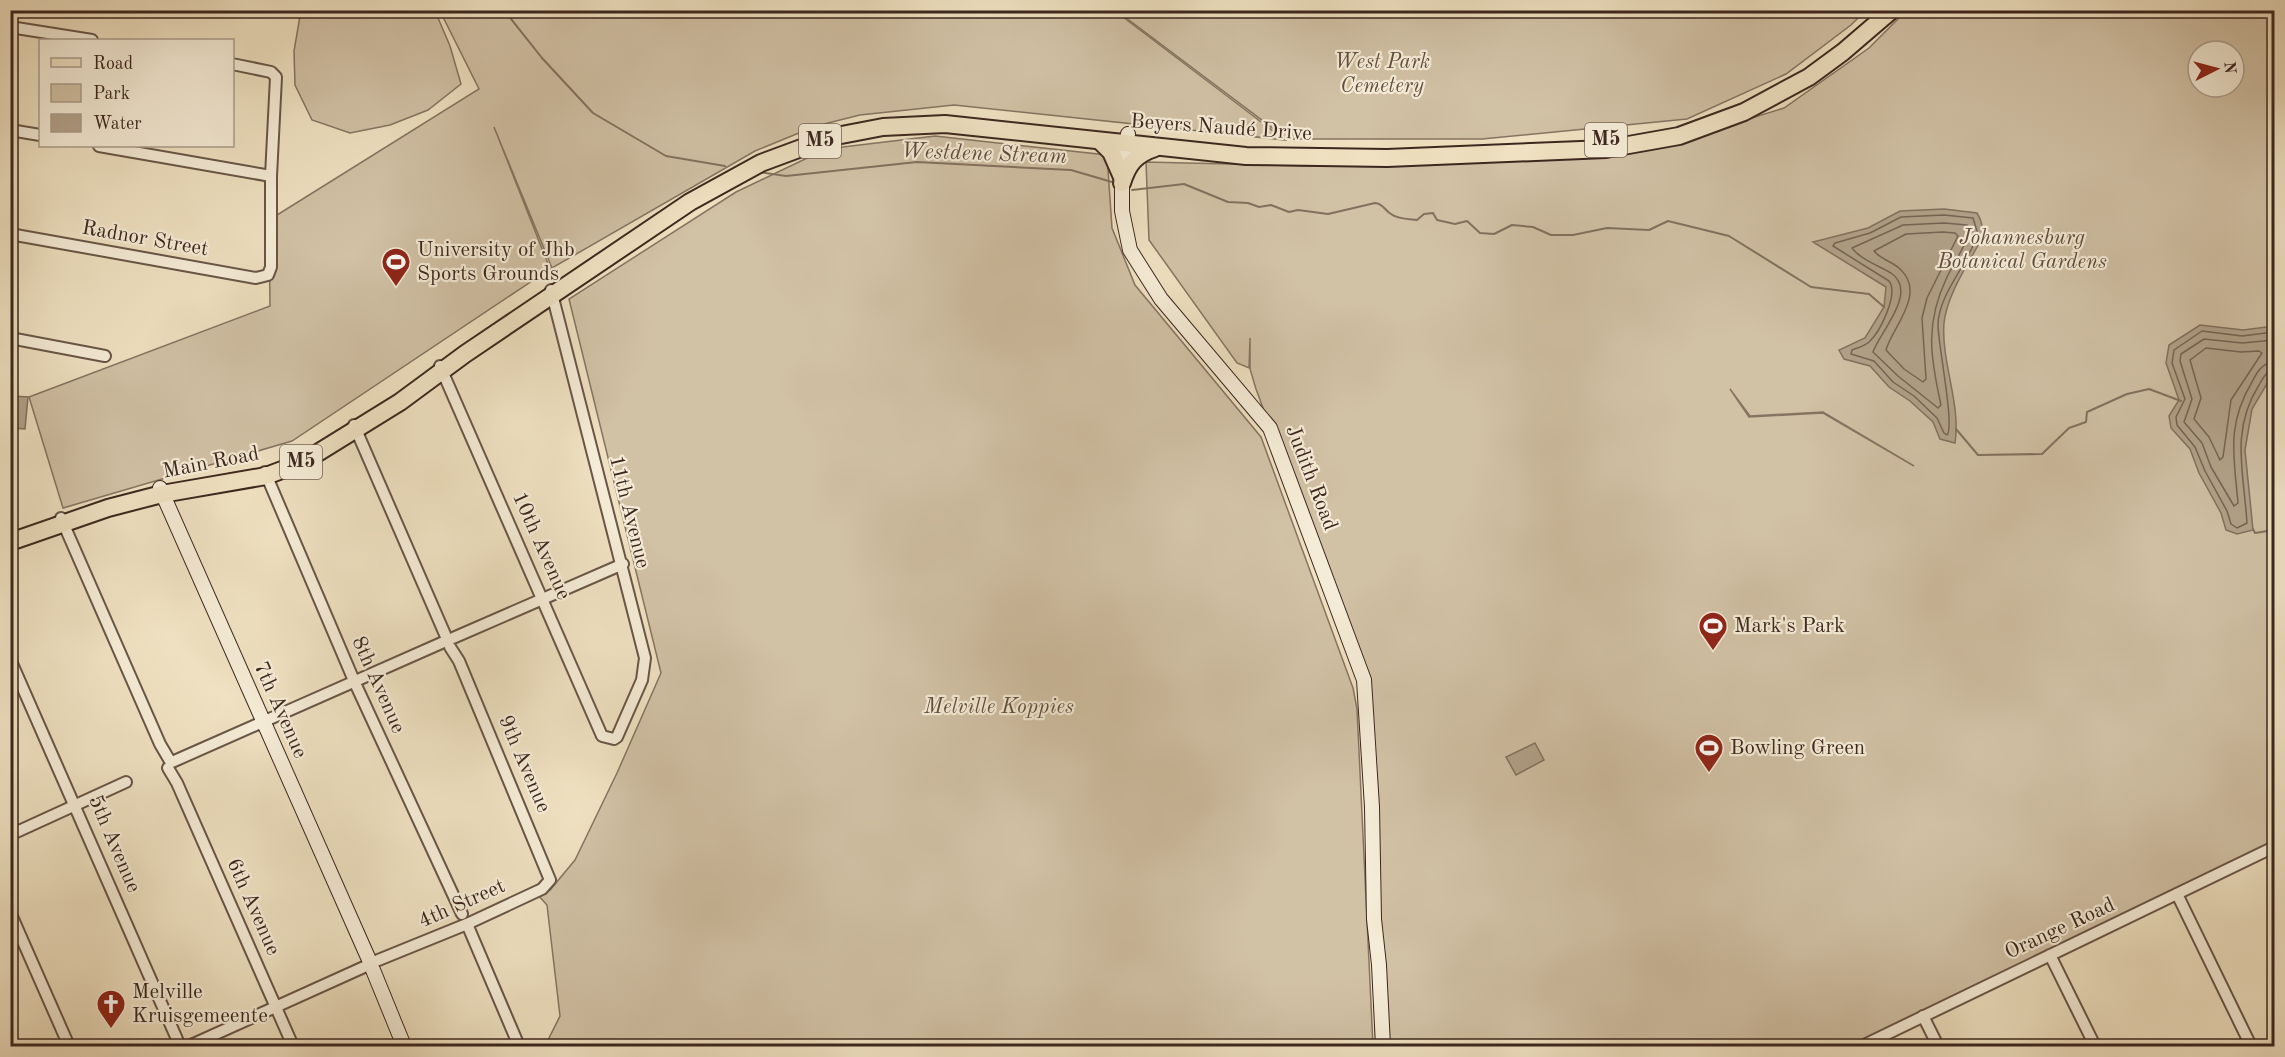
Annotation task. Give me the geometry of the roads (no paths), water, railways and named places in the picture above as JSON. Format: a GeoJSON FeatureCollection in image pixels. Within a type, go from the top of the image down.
{"type":"FeatureCollection","features":[{"type":"Feature","properties":{"kind":"main road","name":"Beyers Naudé Drive"},"geometry":{"type":"LineString","coordinates":[[552,291],[679,201],[727,173],[777,148],[845,124],[888,117],[954,116],[1127,139],[1313,150],[1504,145],[1635,136],[1689,125],[1760,95],[1829,54],[1880,10]]}},
{"type":"Feature","properties":{"kind":"main road","name":"Beyers Naudé Drive"},"geometry":{"type":"LineString","coordinates":[[552,291],[712,189],[761,163],[831,137],[883,127],[945,124],[1100,141],[1127,139],[1156,147],[1246,156],[1387,158],[1569,151],[1642,144],[1686,134],[1722,122],[1791,88],[1844,52],[1892,10]]}},
{"type":"Feature","properties":{"kind":"main road"},"geometry":{"type":"LineString","coordinates":[[1100,141],[1111,152],[1122,180]]}},
{"type":"Feature","properties":{"kind":"main road"},"geometry":{"type":"LineString","coordinates":[[1122,180],[1136,157],[1156,147]]}},
{"type":"Feature","properties":{"kind":"main road","name":"Main Road"},"geometry":{"type":"LineString","coordinates":[[10,542],[120,497],[265,473],[355,427],[552,291]]}},
{"type":"Feature","properties":{"kind":"main road","name":"Main Road"},"geometry":{"type":"LineString","coordinates":[[10,533],[62,520]]}},
{"type":"Feature","properties":{"kind":"street"},"geometry":{"type":"LineString","coordinates":[[10,27],[86,39]]}},
{"type":"Feature","properties":{"kind":"street"},"geometry":{"type":"LineString","coordinates":[[105,147],[271,176],[276,78],[271,72],[234,64]]}},
{"type":"Feature","properties":{"kind":"street"},"geometry":{"type":"LineString","coordinates":[[10,130],[39,135]]}},
{"type":"Feature","properties":{"kind":"street","name":"Judith Road"},"geometry":{"type":"LineString","coordinates":[[1127,139],[1122,180],[1125,235],[1142,272],[1266,422],[1273,434],[1364,680],[1372,807],[1381,875],[1382,940],[1379,964],[1383,1047]]}},
{"type":"Feature","properties":{"kind":"street","name":"Radnor Street"},"geometry":{"type":"LineString","coordinates":[[10,234],[256,278],[265,277],[270,271],[271,176]]}},
{"type":"Feature","properties":{"kind":"street","name":"11th Avenue"},"geometry":{"type":"LineString","coordinates":[[552,291],[645,658],[645,669],[617,737],[610,739]]}},
{"type":"Feature","properties":{"kind":"street"},"geometry":{"type":"LineString","coordinates":[[10,338],[105,356]]}},
{"type":"Feature","properties":{"kind":"street","name":"10th Avenue"},"geometry":{"type":"LineString","coordinates":[[441,367],[602,735],[610,739]]}},
{"type":"Feature","properties":{"kind":"street","name":"9th Avenue"},"geometry":{"type":"LineString","coordinates":[[355,427],[451,642],[548,872],[549,883]]}},
{"type":"Feature","properties":{"kind":"street","name":"8th Avenue"},"geometry":{"type":"LineString","coordinates":[[265,473],[355,683],[465,919],[519,1047]]}},
{"type":"Feature","properties":{"kind":"street","name":"7th Avenue"},"geometry":{"type":"LineString","coordinates":[[161,491],[362,949],[367,968],[404,1047]]}},
{"type":"Feature","properties":{"kind":"street","name":"6th Avenue"},"geometry":{"type":"LineString","coordinates":[[62,520],[293,1047]]}},
{"type":"Feature","properties":{"kind":"street"},"geometry":{"type":"LineString","coordinates":[[170,764],[451,642],[623,564]]}},
{"type":"Feature","properties":{"kind":"street","name":"5th Avenue"},"geometry":{"type":"LineString","coordinates":[[10,658],[180,1047]]}},
{"type":"Feature","properties":{"kind":"street"},"geometry":{"type":"LineString","coordinates":[[10,835],[126,782]]}},
{"type":"Feature","properties":{"kind":"street","name":"Orange Road"},"geometry":{"type":"LineString","coordinates":[[1862,1047],[2274,847]]}},
{"type":"Feature","properties":{"kind":"street","name":"4th Street"},"geometry":{"type":"LineString","coordinates":[[189,1047],[389,958],[465,919],[542,889],[549,883]]}},
{"type":"Feature","properties":{"kind":"street"},"geometry":{"type":"LineString","coordinates":[[2177,894],[2251,1047]]}},
{"type":"Feature","properties":{"kind":"street"},"geometry":{"type":"LineString","coordinates":[[10,912],[69,1047]]}},
{"type":"Feature","properties":{"kind":"street"},"geometry":{"type":"LineString","coordinates":[[2050,955],[2095,1047]]}},
{"type":"Feature","properties":{"kind":"street"},"geometry":{"type":"LineString","coordinates":[[1923,1016],[1938,1047]]}},
{"type":"Feature","properties":{"kind":"water"},"geometry":{"type":"Polygon","coordinates":[[[1944,209],[1977,213],[1982,231],[1982,238],[1949,301],[1944,323],[1945,353],[1955,413],[1955,443],[1940,439],[1933,422],[1910,401],[1889,387],[1870,366],[1844,359],[1839,350],[1865,338],[1884,307],[1886,287],[1813,242],[1868,228],[1900,211],[1944,209]]]}},
{"type":"Feature","properties":{"kind":"water"},"geometry":{"type":"Polygon","coordinates":[[[2200,325],[2243,330],[2274,326],[2274,372],[2252,409],[2245,450],[2253,530],[2237,534],[2226,530],[2221,513],[2199,473],[2190,449],[2171,428],[2169,416],[2179,400],[2166,363],[2169,345],[2200,325]]]}},
{"type":"Feature","properties":{"kind":"water"},"geometry":{"type":"Polygon","coordinates":[[[12,396],[28,397],[25,429],[11,428],[12,396]]]}},
{"type":"Feature","properties":{"kind":"water"},"geometry":{"type":"Polygon","coordinates":[[[1535,743],[1544,760],[1516,775],[1506,757],[1535,743]]]}},
{"type":"Feature","properties":{"kind":"waterway","name":"Westdene Stream"},"geometry":{"type":"LineString","coordinates":[[504,10],[542,58],[593,113],[666,156],[725,166]]}},
{"type":"Feature","properties":{"kind":"waterway","name":"Westdene Stream"},"geometry":{"type":"LineString","coordinates":[[759,172],[786,176],[917,162],[1071,170],[1112,182]]}},
{"type":"Feature","properties":{"kind":"waterway","name":"Westdene Stream"},"geometry":{"type":"LineString","coordinates":[[1132,190],[1184,184],[1228,202],[1248,203],[1259,207],[1271,205],[1289,212],[1298,210],[1328,214],[1375,203],[1400,218],[1417,220],[1424,214],[1433,213],[1437,220],[1455,224],[1467,221],[1480,233],[1494,234],[1512,225],[1533,227],[1551,235],[1573,235],[1607,228],[1649,230],[1668,221],[1729,236],[1811,287],[1869,294],[1884,307]]}},
{"type":"Feature","properties":{"kind":"waterway","name":"Westdene Stream"},"geometry":{"type":"LineString","coordinates":[[1956,429],[1978,455],[2042,454],[2069,428],[2086,422],[2087,412],[2127,394],[2149,389],[2181,401]]}},
{"type":"Feature","properties":{"kind":"waterway","name":"Westdene Stream"},"geometry":{"type":"LineString","coordinates":[[2253,529],[2255,533],[2274,530]]}},
{"type":"Feature","properties":{"kind":"place","name":"University of Jhb Sports Grounds"},"geometry":{"type":"Point","coordinates":[396,288]}},
{"type":"Feature","properties":{"kind":"place","name":"Mark's Park"},"geometry":{"type":"Point","coordinates":[1713,652]}},
{"type":"Feature","properties":{"kind":"place","name":"Bowling Green"},"geometry":{"type":"Point","coordinates":[1709,774]}},
{"type":"Feature","properties":{"kind":"place","name":"Melville Kruisgemeente"},"geometry":{"type":"Point","coordinates":[111,1030]}},
{"type":"Feature","properties":{"kind":"park label","name":"West Park Cemetery"},"geometry":{"type":"Point","coordinates":[1382,74]}},
{"type":"Feature","properties":{"kind":"park label","name":"Johannesburg Botanical Gardens"},"geometry":{"type":"Point","coordinates":[2022,250]}},
{"type":"Feature","properties":{"kind":"park label","name":"Melville Koppies"},"geometry":{"type":"Point","coordinates":[999,707]}}]}
